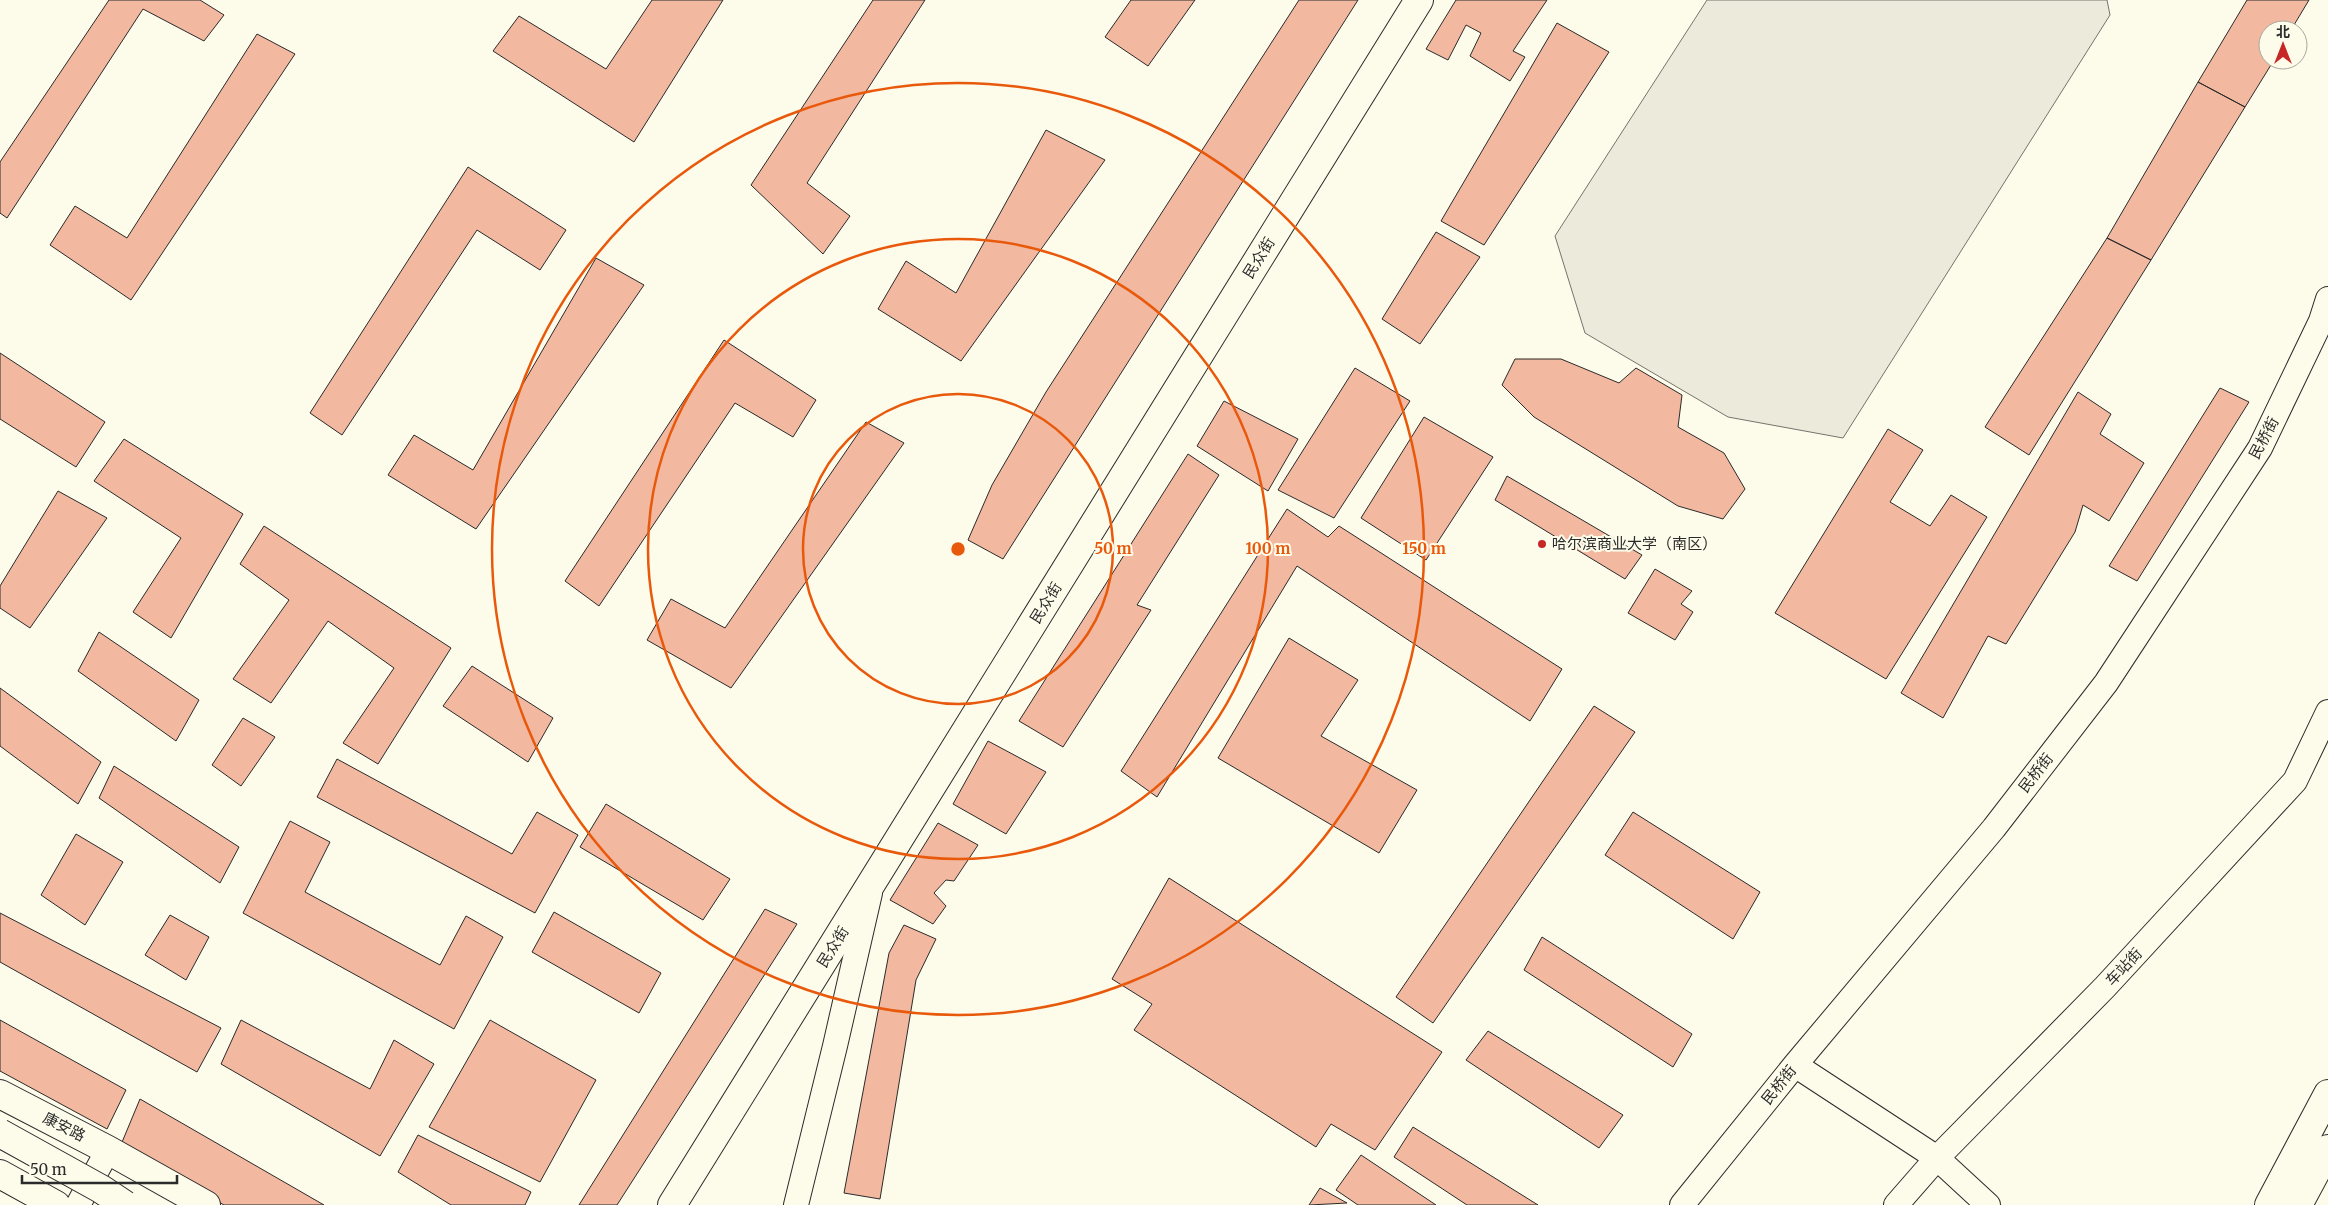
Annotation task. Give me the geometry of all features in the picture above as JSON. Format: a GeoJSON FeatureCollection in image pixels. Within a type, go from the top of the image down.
{"type":"FeatureCollection","features":[{"type":"Feature","properties":{"kind":"main road","name":"民众街"},"geometry":{"type":"LineString","coordinates":[[672,1205],[1418,0]]}},
{"type":"Feature","properties":{"kind":"main road","name":"康安路"},"geometry":{"type":"LineString","coordinates":[[0,1094],[108,1150],[206,1205]]}},
{"type":"Feature","properties":{"kind":"main road"},"geometry":{"type":"LineString","coordinates":[[2269,1205],[2328,1094]]}},
{"type":"Feature","properties":{"kind":"main road"},"geometry":{"type":"LineString","coordinates":[[0,1133],[101,1189],[125,1205]]}},
{"type":"Feature","properties":{"kind":"main road"},"geometry":{"type":"LineString","coordinates":[[2298,1205],[2328,1149]]}},
{"type":"Feature","properties":{"kind":"main road"},"geometry":{"type":"LineString","coordinates":[[0,1174],[56,1205]]}},
{"type":"Feature","properties":{"kind":"street","name":"民桥街"},"geometry":{"type":"LineString","coordinates":[[1682,1205],[1795,1066],[1994,828],[2106,682],[2260,448],[2321,321],[2328,299]]}},
{"type":"Feature","properties":{"kind":"street","name":"车站街"},"geometry":{"type":"LineString","coordinates":[[1896,1205],[1937,1158],[2105,987],[2295,781],[2328,712]]}},
{"type":"Feature","properties":{"kind":"street"},"geometry":{"type":"LineString","coordinates":[[796,1205],[835,1046],[871,885]]}},
{"type":"Feature","properties":{"kind":"street"},"geometry":{"type":"LineString","coordinates":[[1795,1066],[1937,1158],[1988,1205]]}},
{"type":"Feature","properties":{"kind":"street"},"geometry":{"type":"LineString","coordinates":[[78,1205],[108,1150]]}},
{"type":"Feature","properties":{"kind":"shaded area"},"geometry":{"type":"Polygon","coordinates":[[[1707,0],[2107,0],[2110,15],[1843,438],[1728,417],[1585,333],[1555,236],[1707,0]]]}},
{"type":"Feature","properties":{"kind":"building"},"geometry":{"type":"Polygon","coordinates":[[[109,0],[200,0],[224,15],[204,41],[143,9],[7,218],[0,213],[0,162],[109,0]]]}},
{"type":"Feature","properties":{"kind":"building"},"geometry":{"type":"Polygon","coordinates":[[[652,0],[723,0],[634,142],[493,51],[519,16],[606,69],[652,0]]]}},
{"type":"Feature","properties":{"kind":"building"},"geometry":{"type":"Polygon","coordinates":[[[873,0],[925,0],[807,183],[850,216],[823,254],[751,185],[873,0]]]}},
{"type":"Feature","properties":{"kind":"building"},"geometry":{"type":"Polygon","coordinates":[[[1131,0],[1195,0],[1148,66],[1105,37],[1131,0]]]}},
{"type":"Feature","properties":{"kind":"building"},"geometry":{"type":"Polygon","coordinates":[[[1299,0],[1358,0],[1003,559],[968,540],[992,485],[1046,392],[1299,0]]]}},
{"type":"Feature","properties":{"kind":"building"},"geometry":{"type":"Polygon","coordinates":[[[1456,0],[1547,0],[1513,51],[1525,57],[1510,81],[1470,56],[1481,33],[1466,25],[1448,60],[1426,49],[1456,0]]]}},
{"type":"Feature","properties":{"kind":"building"},"geometry":{"type":"Polygon","coordinates":[[[2247,0],[2309,0],[2297,20],[2258,20],[2258,70],[2268,70],[2245,107],[2198,82],[2247,0]]]}},
{"type":"Feature","properties":{"kind":"building"},"geometry":{"type":"Polygon","coordinates":[[[1557,23],[1609,52],[1484,245],[1441,221],[1557,23]]]}},
{"type":"Feature","properties":{"kind":"building"},"geometry":{"type":"Polygon","coordinates":[[[257,34],[295,54],[131,300],[50,245],[75,206],[127,238],[257,34]]]}},
{"type":"Feature","properties":{"kind":"building"},"geometry":{"type":"Polygon","coordinates":[[[2198,82],[2245,107],[2151,260],[2107,238],[2198,82]]]}},
{"type":"Feature","properties":{"kind":"building"},"geometry":{"type":"Polygon","coordinates":[[[1046,130],[1105,160],[961,361],[878,309],[906,261],[956,293],[1046,130]]]}},
{"type":"Feature","properties":{"kind":"building"},"geometry":{"type":"Polygon","coordinates":[[[468,167],[566,230],[540,270],[477,230],[342,435],[310,413],[468,167]]]}},
{"type":"Feature","properties":{"kind":"building"},"geometry":{"type":"Polygon","coordinates":[[[1436,232],[1480,257],[1420,344],[1382,319],[1436,232]]]}},
{"type":"Feature","properties":{"kind":"building"},"geometry":{"type":"Polygon","coordinates":[[[2107,238],[2151,260],[2029,455],[1985,427],[2107,238]]]}},
{"type":"Feature","properties":{"kind":"building"},"geometry":{"type":"Polygon","coordinates":[[[596,258],[644,285],[476,529],[388,475],[414,435],[473,470],[596,258]]]}},
{"type":"Feature","properties":{"kind":"building"},"geometry":{"type":"Polygon","coordinates":[[[724,340],[816,400],[793,437],[735,403],[599,606],[565,581],[724,340]]]}},
{"type":"Feature","properties":{"kind":"building"},"geometry":{"type":"Polygon","coordinates":[[[0,353],[105,422],[76,467],[0,419],[0,353]]]}},
{"type":"Feature","properties":{"kind":"building"},"geometry":{"type":"Polygon","coordinates":[[[1515,359],[1561,359],[1619,383],[1636,368],[1682,395],[1678,427],[1724,453],[1745,489],[1723,519],[1678,506],[1534,417],[1502,385],[1515,359]]]}},
{"type":"Feature","properties":{"kind":"building"},"geometry":{"type":"Polygon","coordinates":[[[1355,368],[1410,401],[1334,518],[1278,490],[1355,368]]]}},
{"type":"Feature","properties":{"kind":"building"},"geometry":{"type":"Polygon","coordinates":[[[2220,388],[2249,402],[2137,581],[2109,566],[2220,388]]]}},
{"type":"Feature","properties":{"kind":"building"},"geometry":{"type":"Polygon","coordinates":[[[2078,392],[2111,414],[2100,434],[2144,463],[2109,521],[2083,505],[2075,532],[2006,644],[1988,636],[1943,718],[1901,693],[2078,392]]]}},
{"type":"Feature","properties":{"kind":"building"},"geometry":{"type":"Polygon","coordinates":[[[1224,401],[1298,439],[1268,491],[1197,446],[1224,401]]]}},
{"type":"Feature","properties":{"kind":"building"},"geometry":{"type":"Polygon","coordinates":[[[1424,417],[1493,457],[1426,560],[1361,518],[1424,417]]]}},
{"type":"Feature","properties":{"kind":"building"},"geometry":{"type":"Polygon","coordinates":[[[866,422],[904,443],[731,688],[647,640],[671,599],[725,628],[866,422]]]}},
{"type":"Feature","properties":{"kind":"building"},"geometry":{"type":"Polygon","coordinates":[[[1888,429],[1923,450],[1890,502],[1930,526],[1951,495],[1987,517],[1886,679],[1775,613],[1888,429]]]}},
{"type":"Feature","properties":{"kind":"building"},"geometry":{"type":"Polygon","coordinates":[[[124,439],[243,514],[171,638],[133,612],[181,538],[94,481],[124,439]]]}},
{"type":"Feature","properties":{"kind":"building"},"geometry":{"type":"Polygon","coordinates":[[[1188,454],[1219,475],[1137,605],[1151,610],[1063,747],[1019,721],[1188,454]]]}},
{"type":"Feature","properties":{"kind":"building"},"geometry":{"type":"Polygon","coordinates":[[[1507,476],[1642,555],[1625,579],[1495,500],[1507,476]]]}},
{"type":"Feature","properties":{"kind":"building"},"geometry":{"type":"Polygon","coordinates":[[[58,491],[107,518],[30,628],[0,608],[0,586],[58,491]]]}},
{"type":"Feature","properties":{"kind":"building"},"geometry":{"type":"Polygon","coordinates":[[[1287,509],[1328,537],[1339,526],[1562,669],[1530,721],[1297,566],[1157,797],[1121,771],[1287,509]]]}},
{"type":"Feature","properties":{"kind":"building"},"geometry":{"type":"Polygon","coordinates":[[[264,526],[451,648],[378,764],[343,743],[394,668],[328,621],[271,703],[233,679],[289,600],[240,564],[264,526]]]}},
{"type":"Feature","properties":{"kind":"building"},"geometry":{"type":"Polygon","coordinates":[[[1655,569],[1692,591],[1681,604],[1693,612],[1675,640],[1628,613],[1655,569]]]}},
{"type":"Feature","properties":{"kind":"building"},"geometry":{"type":"Polygon","coordinates":[[[99,632],[199,700],[176,741],[78,671],[99,632]]]}},
{"type":"Feature","properties":{"kind":"building"},"geometry":{"type":"Polygon","coordinates":[[[1289,638],[1358,680],[1321,736],[1417,790],[1379,853],[1218,758],[1289,638]]]}},
{"type":"Feature","properties":{"kind":"building"},"geometry":{"type":"Polygon","coordinates":[[[472,666],[553,718],[528,762],[443,706],[472,666]]]}},
{"type":"Feature","properties":{"kind":"building"},"geometry":{"type":"Polygon","coordinates":[[[0,688],[101,762],[78,804],[0,746],[0,688]]]}},
{"type":"Feature","properties":{"kind":"building"},"geometry":{"type":"Polygon","coordinates":[[[1594,706],[1635,732],[1433,1023],[1396,997],[1594,706]]]}},
{"type":"Feature","properties":{"kind":"building"},"geometry":{"type":"Polygon","coordinates":[[[243,718],[275,737],[241,786],[212,765],[243,718]]]}},
{"type":"Feature","properties":{"kind":"building"},"geometry":{"type":"Polygon","coordinates":[[[988,741],[1046,772],[1006,834],[953,804],[988,741]]]}},
{"type":"Feature","properties":{"kind":"building"},"geometry":{"type":"Polygon","coordinates":[[[337,759],[512,854],[537,812],[578,835],[535,913],[317,797],[337,759]]]}},
{"type":"Feature","properties":{"kind":"building"},"geometry":{"type":"Polygon","coordinates":[[[114,766],[239,847],[220,883],[99,798],[114,766]]]}},
{"type":"Feature","properties":{"kind":"building"},"geometry":{"type":"Polygon","coordinates":[[[606,804],[730,879],[703,920],[580,847],[606,804]]]}},
{"type":"Feature","properties":{"kind":"building"},"geometry":{"type":"Polygon","coordinates":[[[1633,812],[1760,892],[1733,939],[1605,855],[1633,812]]]}},
{"type":"Feature","properties":{"kind":"building"},"geometry":{"type":"Polygon","coordinates":[[[290,821],[330,842],[305,892],[440,965],[466,916],[503,937],[454,1029],[243,913],[290,821]]]}},
{"type":"Feature","properties":{"kind":"building"},"geometry":{"type":"Polygon","coordinates":[[[938,823],[978,845],[954,881],[946,880],[934,893],[946,906],[933,924],[890,900],[938,823]]]}},
{"type":"Feature","properties":{"kind":"building"},"geometry":{"type":"Polygon","coordinates":[[[76,834],[123,862],[85,925],[41,895],[76,834]]]}},
{"type":"Feature","properties":{"kind":"building"},"geometry":{"type":"Polygon","coordinates":[[[1169,878],[1442,1052],[1375,1150],[1331,1124],[1316,1147],[1134,1030],[1152,1004],[1112,979],[1169,878]]]}},
{"type":"Feature","properties":{"kind":"building"},"geometry":{"type":"Polygon","coordinates":[[[765,909],[797,924],[617,1205],[579,1205],[765,909]]]}},
{"type":"Feature","properties":{"kind":"building"},"geometry":{"type":"Polygon","coordinates":[[[554,912],[661,973],[639,1013],[532,952],[554,912]]]}},
{"type":"Feature","properties":{"kind":"building"},"geometry":{"type":"Polygon","coordinates":[[[0,913],[221,1028],[197,1072],[0,962],[0,913]]]}},
{"type":"Feature","properties":{"kind":"building"},"geometry":{"type":"Polygon","coordinates":[[[170,915],[209,937],[186,980],[145,955],[170,915]]]}},
{"type":"Feature","properties":{"kind":"building"},"geometry":{"type":"Polygon","coordinates":[[[904,925],[936,939],[916,980],[880,1199],[844,1193],[889,953],[904,925]]]}},
{"type":"Feature","properties":{"kind":"building"},"geometry":{"type":"Polygon","coordinates":[[[1542,937],[1692,1034],[1673,1067],[1524,970],[1542,937]]]}},
{"type":"Feature","properties":{"kind":"building"},"geometry":{"type":"Polygon","coordinates":[[[0,1020],[126,1090],[107,1129],[0,1071],[0,1020]]]}},
{"type":"Feature","properties":{"kind":"building"},"geometry":{"type":"Polygon","coordinates":[[[241,1020],[370,1089],[394,1040],[434,1064],[380,1156],[221,1064],[241,1020]]]}},
{"type":"Feature","properties":{"kind":"building"},"geometry":{"type":"Polygon","coordinates":[[[490,1020],[596,1080],[540,1182],[429,1127],[490,1020]]]}},
{"type":"Feature","properties":{"kind":"building"},"geometry":{"type":"Polygon","coordinates":[[[1488,1031],[1623,1115],[1599,1148],[1466,1060],[1488,1031]]]}},
{"type":"Feature","properties":{"kind":"building"},"geometry":{"type":"Polygon","coordinates":[[[140,1099],[324,1205],[224,1205],[120,1147],[140,1099]]]}},
{"type":"Feature","properties":{"kind":"building"},"geometry":{"type":"Polygon","coordinates":[[[1413,1127],[1538,1205],[1467,1205],[1394,1157],[1413,1127]]]}},
{"type":"Feature","properties":{"kind":"building"},"geometry":{"type":"Polygon","coordinates":[[[418,1135],[531,1192],[525,1205],[451,1205],[398,1172],[418,1135]]]}},
{"type":"Feature","properties":{"kind":"building"},"geometry":{"type":"Polygon","coordinates":[[[1361,1155],[1436,1205],[1358,1205],[1336,1190],[1361,1155]]]}},
{"type":"Feature","properties":{"kind":"building"},"geometry":{"type":"Polygon","coordinates":[[[1320,1188],[1347,1203],[1309,1205],[1320,1188]]]}},
{"type":"Feature","properties":{"kind":"place","name":"哈尔滨商业大学（南区）"},"geometry":{"type":"Point","coordinates":[1542,544]}}]}
